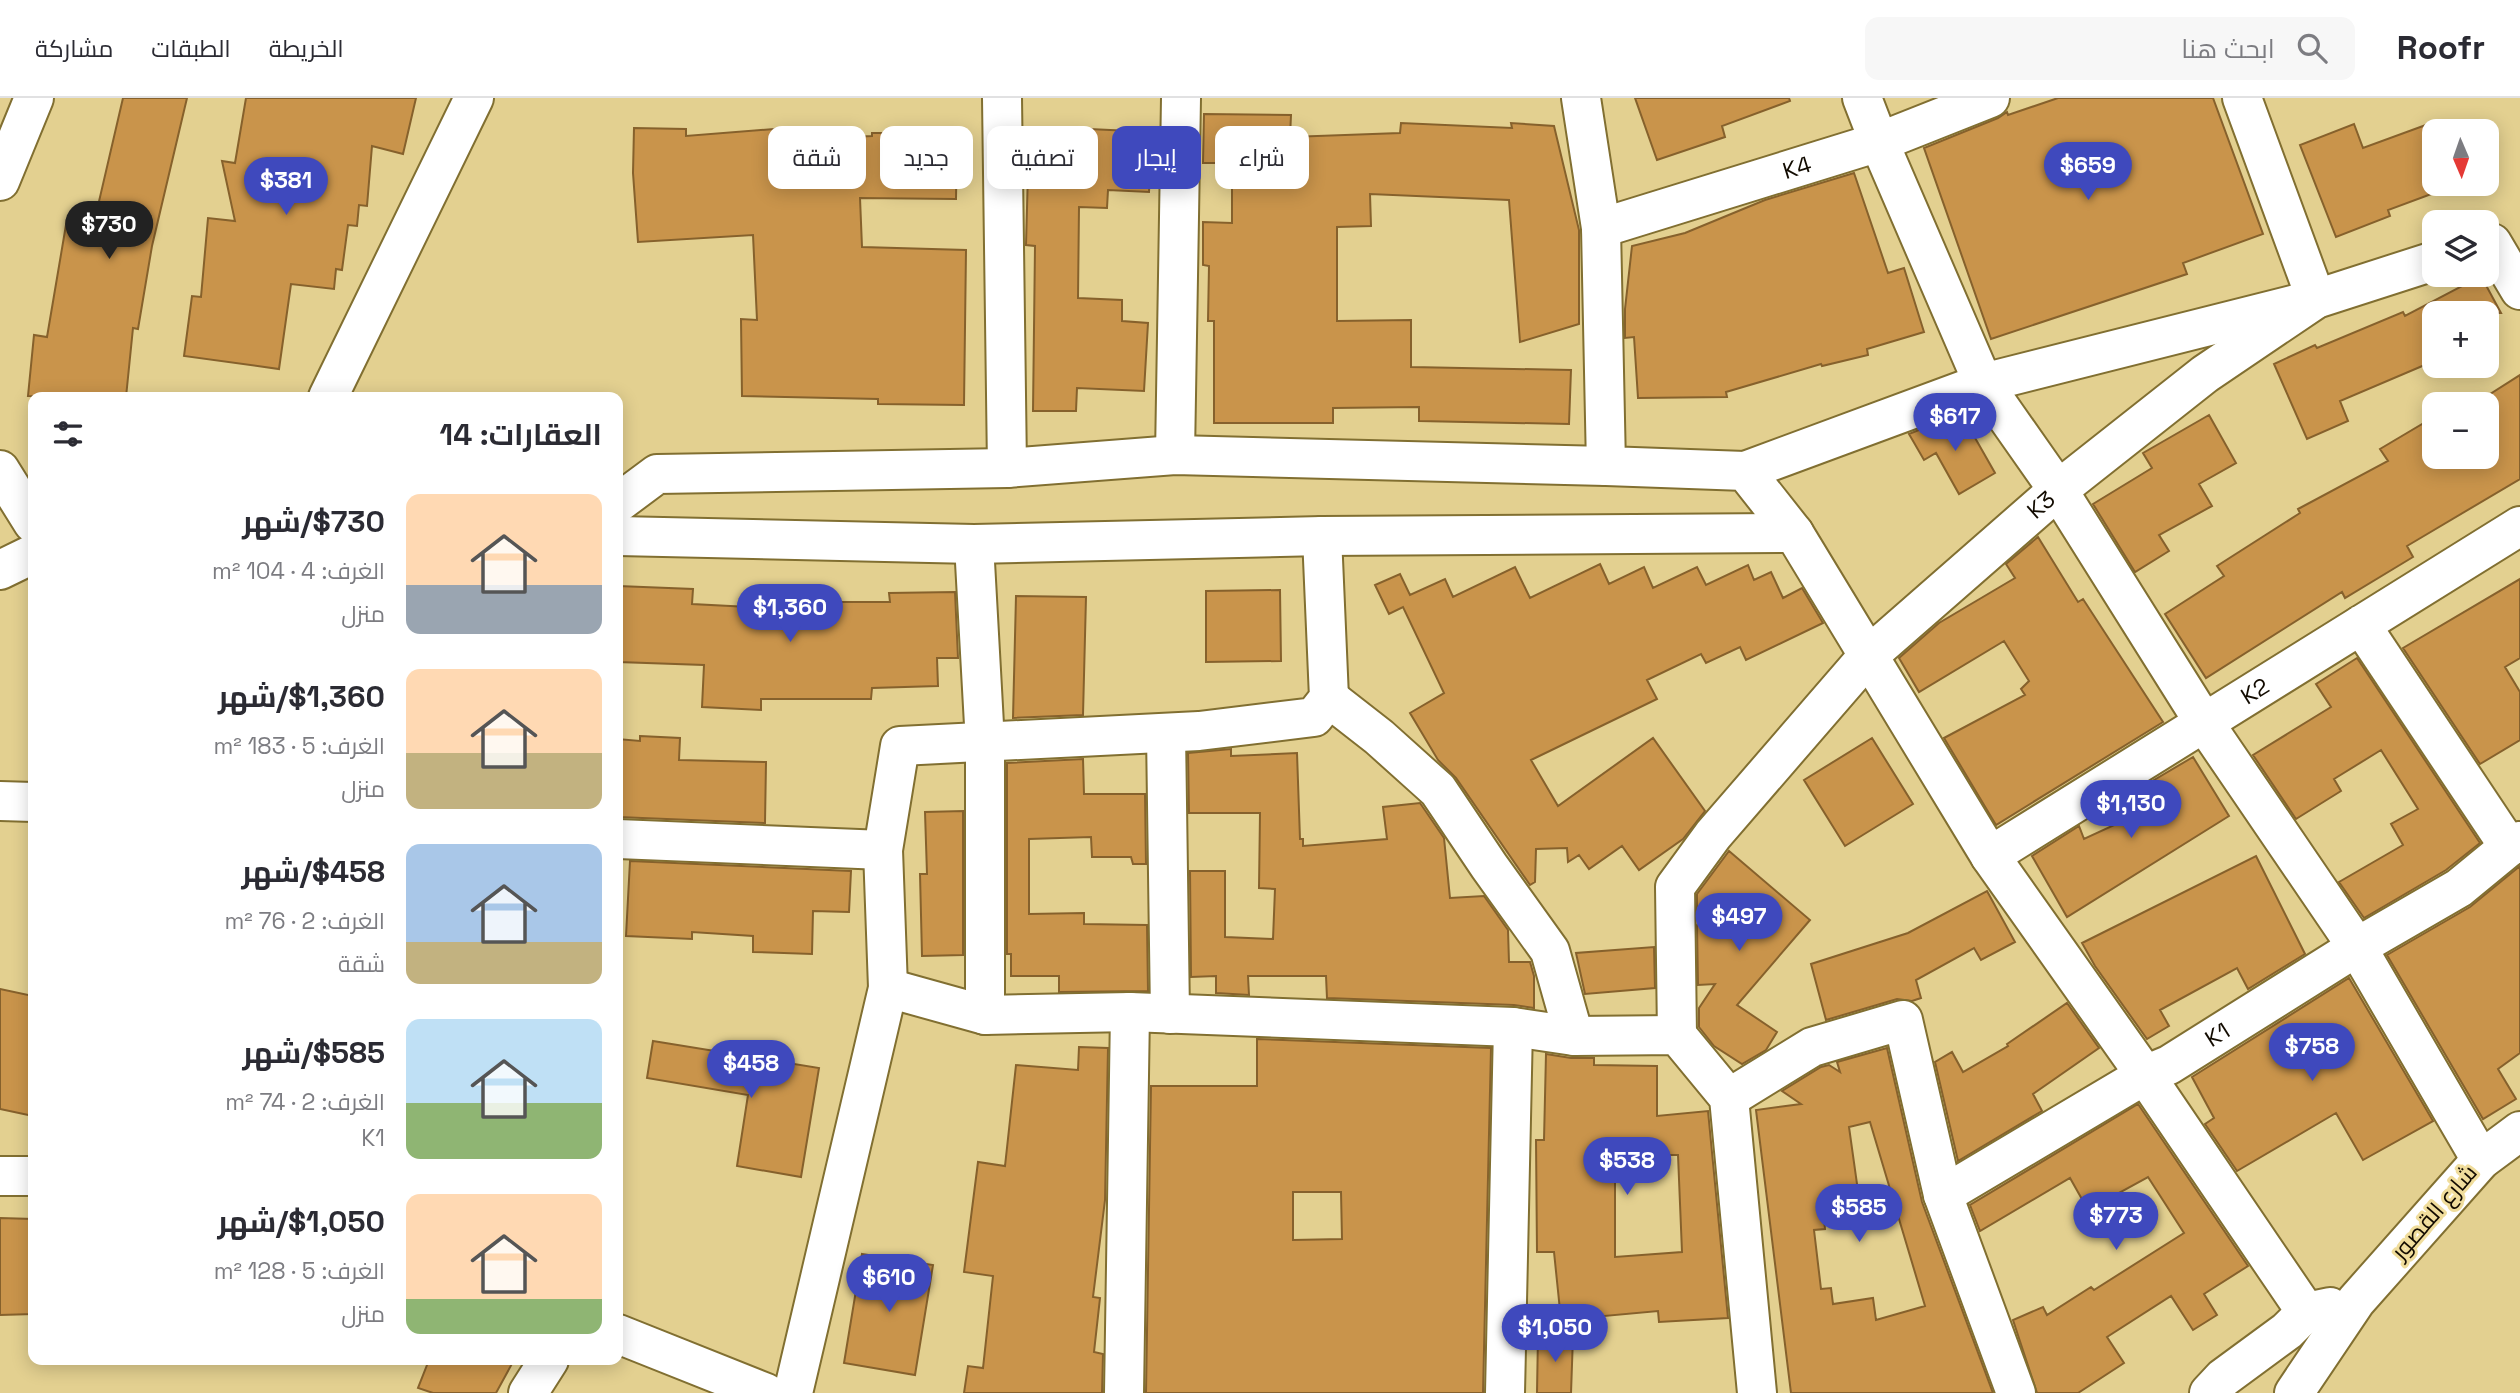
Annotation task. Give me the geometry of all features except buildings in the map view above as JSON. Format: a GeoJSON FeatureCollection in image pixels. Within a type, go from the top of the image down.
{"type":"FeatureCollection","features":[{"type":"Feature","properties":{"kind":"street"},"geometry":{"type":"LineString","coordinates":[[0,181],[34,98]]}},
{"type":"Feature","properties":{"kind":"street"},"geometry":{"type":"LineString","coordinates":[[330,392],[474,98]]}},
{"type":"Feature","properties":{"kind":"street"},"geometry":{"type":"LineString","coordinates":[[1002,98],[1007,468]]}},
{"type":"Feature","properties":{"kind":"street"},"geometry":{"type":"LineString","coordinates":[[1175,455],[1181,98]]}},
{"type":"Feature","properties":{"kind":"street"},"geometry":{"type":"LineString","coordinates":[[1581,98],[1601,228],[1606,466]]}},
{"type":"Feature","properties":{"kind":"street"},"geometry":{"type":"LineString","coordinates":[[1862,98],[1983,383],[2058,490],[2205,724],[2357,947],[2481,1160]]}},
{"type":"Feature","properties":{"kind":"street","name":"K4"},"geometry":{"type":"LineString","coordinates":[[1601,228],[1879,142],[1990,98]]}},
{"type":"Feature","properties":{"kind":"street"},"geometry":{"type":"LineString","coordinates":[[623,499],[657,474],[1007,468],[1175,455],[1745,471],[1983,383],[2316,299],[2242,98]]}},
{"type":"Feature","properties":{"kind":"street"},"geometry":{"type":"LineString","coordinates":[[2500,240],[2520,290]]}},
{"type":"Feature","properties":{"kind":"street","name":"K3"},"geometry":{"type":"LineString","coordinates":[[1677,1035],[1675,887],[1713,835],[1867,657],[2058,490],[2205,374],[2316,299],[2422,265]]}},
{"type":"Feature","properties":{"kind":"street"},"geometry":{"type":"LineString","coordinates":[[0,470],[28,515]]}},
{"type":"Feature","properties":{"kind":"street"},"geometry":{"type":"LineString","coordinates":[[1745,471],[1794,533],[1990,856],[2145,1074],[2306,1312]]}},
{"type":"Feature","properties":{"kind":"street","name":"K2"},"geometry":{"type":"LineString","coordinates":[[1990,856],[2520,526]]}},
{"type":"Feature","properties":{"kind":"street"},"geometry":{"type":"LineString","coordinates":[[623,536],[974,544],[1322,536],[1794,533]]}},
{"type":"Feature","properties":{"kind":"street"},"geometry":{"type":"LineString","coordinates":[[793,1393],[888,988],[883,850],[900,746],[1166,733],[1314,717],[1329,698],[1322,536]]}},
{"type":"Feature","properties":{"kind":"street"},"geometry":{"type":"LineString","coordinates":[[974,544],[985,743],[985,1016]]}},
{"type":"Feature","properties":{"kind":"street"},"geometry":{"type":"LineString","coordinates":[[0,570],[28,556]]}},
{"type":"Feature","properties":{"kind":"street"},"geometry":{"type":"LineString","coordinates":[[2361,625],[2515,844]]}},
{"type":"Feature","properties":{"kind":"street"},"geometry":{"type":"LineString","coordinates":[[1329,698],[1379,737],[1438,790],[1550,951],[1574,1035]]}},
{"type":"Feature","properties":{"kind":"street"},"geometry":{"type":"LineString","coordinates":[[1166,733],[1170,1014]]}},
{"type":"Feature","properties":{"kind":"street"},"geometry":{"type":"LineString","coordinates":[[0,801],[28,802]]}},
{"type":"Feature","properties":{"kind":"street"},"geometry":{"type":"LineString","coordinates":[[623,839],[883,850]]}},
{"type":"Feature","properties":{"kind":"street","name":"K1"},"geometry":{"type":"LineString","coordinates":[[1943,1195],[2145,1074],[2169,1065],[2357,947],[2459,888],[2515,844]]}},
{"type":"Feature","properties":{"kind":"street"},"geometry":{"type":"LineString","coordinates":[[888,988],[985,1016],[1170,1014],[1513,1027],[1574,1035],[1677,1035],[1729,1098],[1757,1393]]}},
{"type":"Feature","properties":{"kind":"street"},"geometry":{"type":"LineString","coordinates":[[1124,1393],[1130,1013]]}},
{"type":"Feature","properties":{"kind":"street"},"geometry":{"type":"LineString","coordinates":[[1729,1098],[1812,1047],[1903,1020],[1943,1195],[2016,1393]]}},
{"type":"Feature","properties":{"kind":"street"},"geometry":{"type":"LineString","coordinates":[[1505,1393],[1513,1027]]}},
{"type":"Feature","properties":{"kind":"street","name":"شارع القصور"},"geometry":{"type":"LineString","coordinates":[[2294,1393],[2356,1301],[2481,1160],[2520,1131]]}},
{"type":"Feature","properties":{"kind":"street"},"geometry":{"type":"LineString","coordinates":[[0,1177],[28,1176]]}},
{"type":"Feature","properties":{"kind":"street"},"geometry":{"type":"LineString","coordinates":[[2209,1393],[2223,1378],[2287,1331],[2306,1312],[2356,1301]]}},
{"type":"Feature","properties":{"kind":"street"},"geometry":{"type":"LineString","coordinates":[[623,1336],[766,1393]]}},
{"type":"Feature","properties":{"kind":"street"},"geometry":{"type":"LineString","coordinates":[[528,1393],[546,1365]]}}]}
